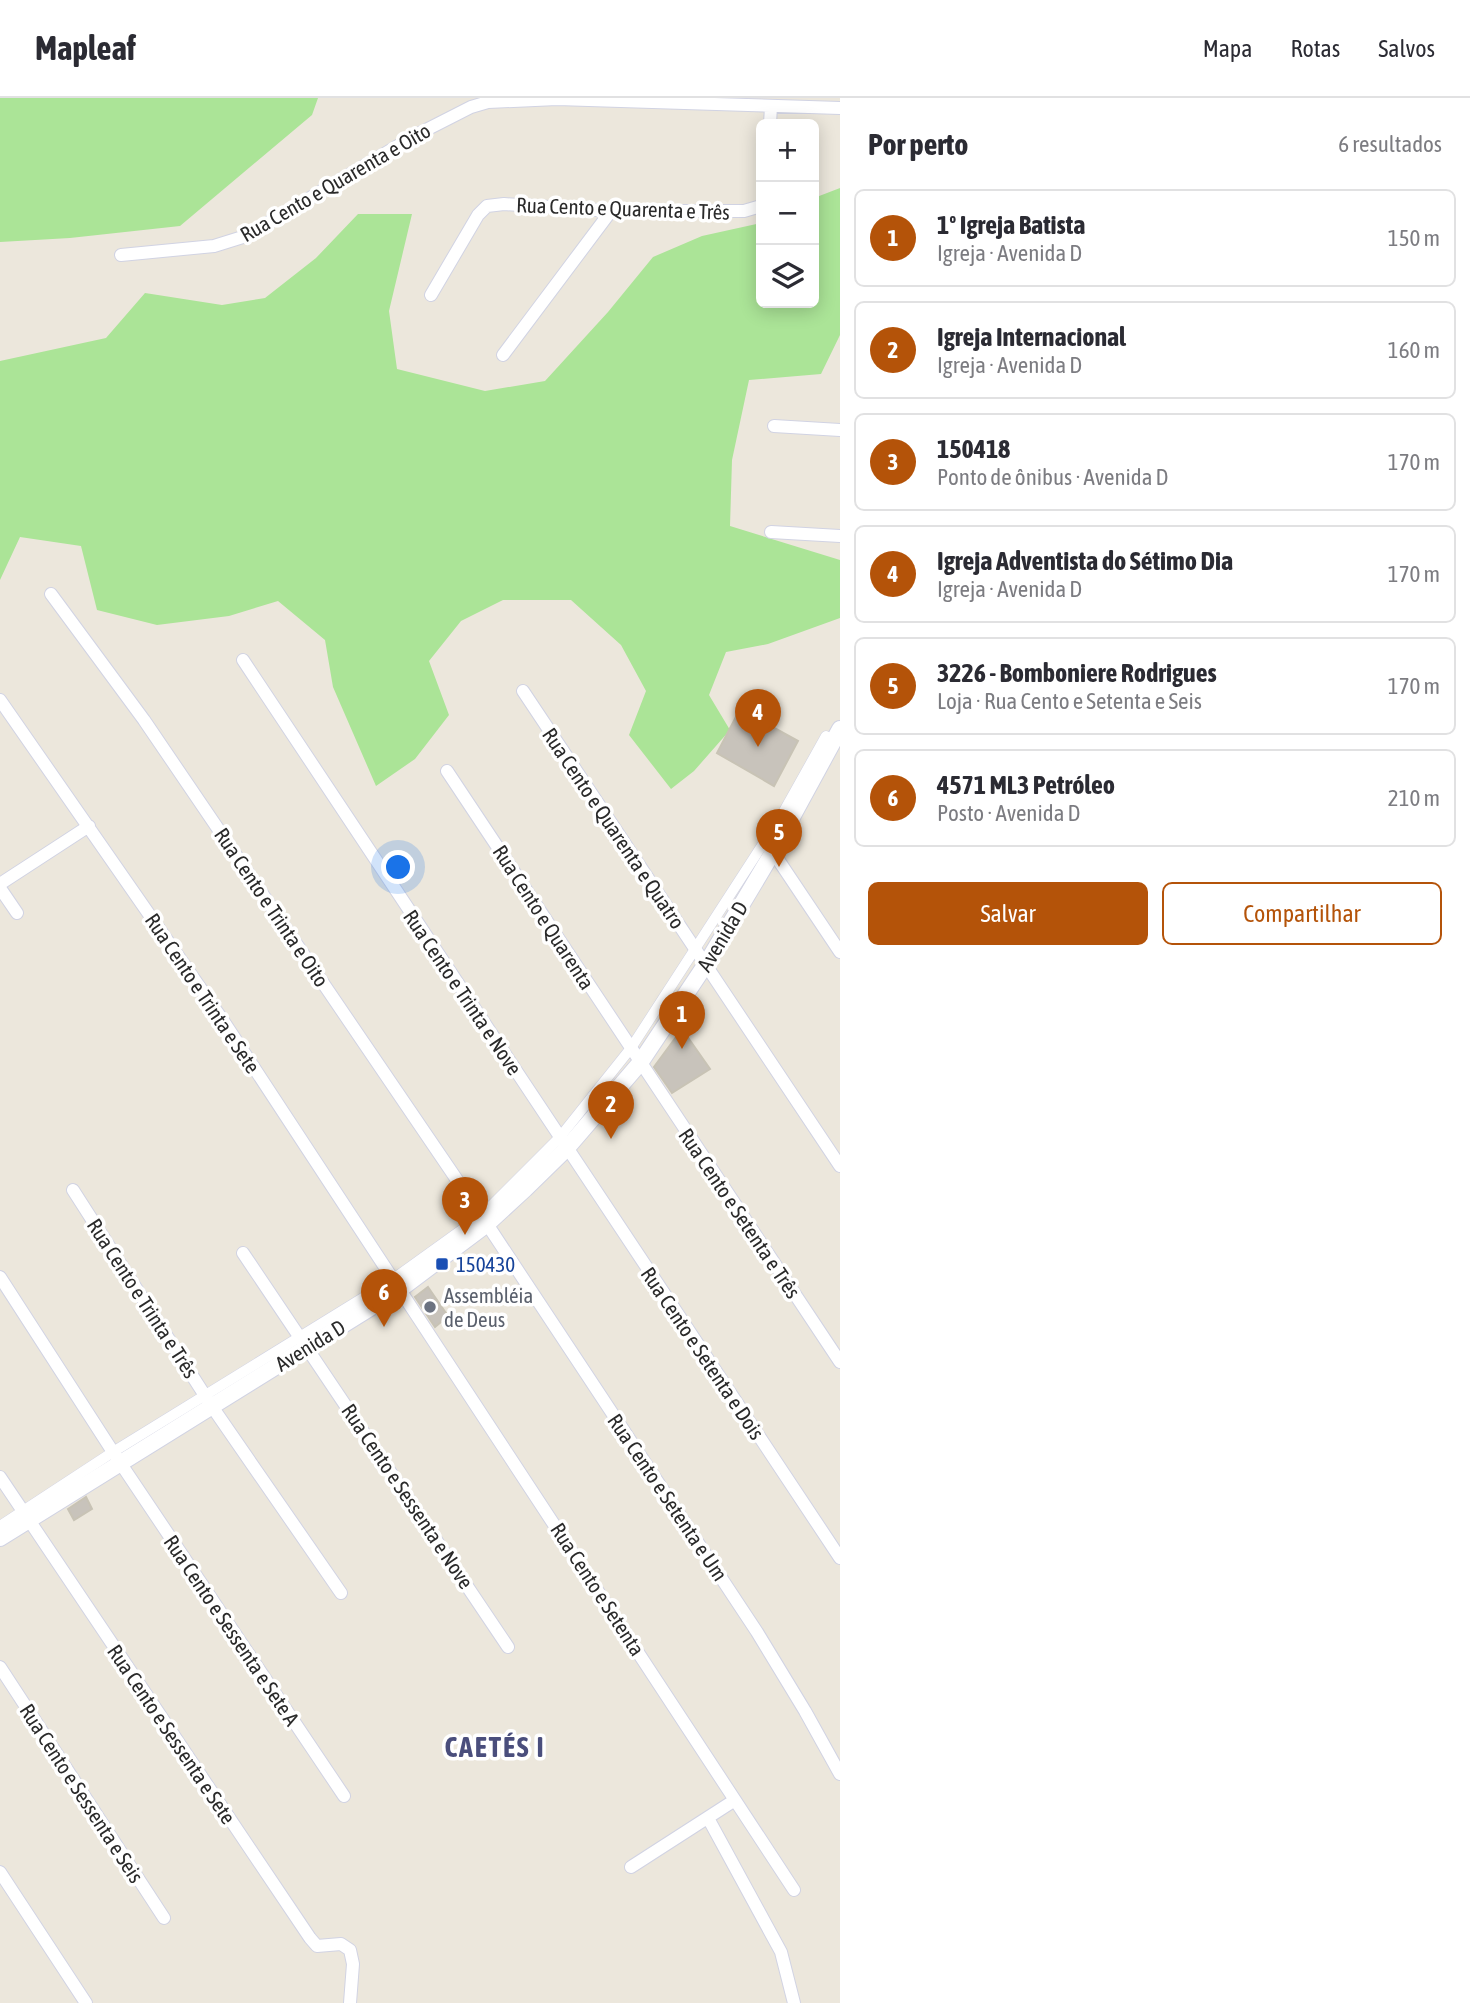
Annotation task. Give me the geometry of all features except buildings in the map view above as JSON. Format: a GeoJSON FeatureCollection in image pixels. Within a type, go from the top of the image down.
{"type":"FeatureCollection","features":[{"type":"Feature","properties":{"kind":"street","name":"Rua Cento e Quarenta e Oito"},"geometry":{"type":"LineString","coordinates":[[121,255],[214,246],[246,236],[418,134],[463,111],[488,102],[557,99],[840,108]]}},
{"type":"Feature","properties":{"kind":"street"},"geometry":{"type":"LineString","coordinates":[[770,119],[771,106]]}},
{"type":"Feature","properties":{"kind":"street","name":"Rua Cento e Quarenta e Três"},"geometry":{"type":"LineString","coordinates":[[431,295],[485,207],[504,204],[611,211],[744,211],[756,207]]}},
{"type":"Feature","properties":{"kind":"street"},"geometry":{"type":"LineString","coordinates":[[503,355],[611,211]]}},
{"type":"Feature","properties":{"kind":"street"},"geometry":{"type":"LineString","coordinates":[[774,426],[840,430]]}},
{"type":"Feature","properties":{"kind":"street"},"geometry":{"type":"LineString","coordinates":[[771,532],[840,536]]}},
{"type":"Feature","properties":{"kind":"street","name":"Rua Cento e Trinta e Oito"},"geometry":{"type":"LineString","coordinates":[[51,594],[144,720],[484,1220]]}},
{"type":"Feature","properties":{"kind":"street","name":"Rua Cento e Trinta e Nove"},"geometry":{"type":"LineString","coordinates":[[243,660],[563,1142]]}},
{"type":"Feature","properties":{"kind":"street","name":"Rua Cento e Quarenta e Quatro"},"geometry":{"type":"LineString","coordinates":[[523,691],[840,1166]]}},
{"type":"Feature","properties":{"kind":"street","name":"Rua Cento e Trinta e Sete"},"geometry":{"type":"LineString","coordinates":[[0,700],[224,1022],[396,1285]]}},
{"type":"Feature","properties":{"kind":"street","name":"Avenida D"},"geometry":{"type":"LineString","coordinates":[[563,1142],[631,1048],[783,813],[835,739]]}},
{"type":"Feature","properties":{"kind":"street","name":"Avenida D"},"geometry":{"type":"LineString","coordinates":[[0,1538],[26,1516],[396,1285],[484,1220],[640,1063],[706,964],[773,852],[835,739]]}},
{"type":"Feature","properties":{"kind":"street","name":"Rua Cento e Quarenta"},"geometry":{"type":"LineString","coordinates":[[447,771],[640,1063]]}},
{"type":"Feature","properties":{"kind":"street"},"geometry":{"type":"LineString","coordinates":[[17,913],[0,886],[89,826]]}},
{"type":"Feature","properties":{"kind":"street"},"geometry":{"type":"LineString","coordinates":[[773,852],[840,952]]}},
{"type":"Feature","properties":{"kind":"street","name":"Rua Cento e Setenta e Três"},"geometry":{"type":"LineString","coordinates":[[640,1063],[840,1362]]}},
{"type":"Feature","properties":{"kind":"street","name":"Rua Cento e Setenta e Dois"},"geometry":{"type":"LineString","coordinates":[[563,1142],[840,1558]]}},
{"type":"Feature","properties":{"kind":"street","name":"Rua Cento e Trinta e Três"},"geometry":{"type":"LineString","coordinates":[[73,1191],[208,1400],[341,1593]]}},
{"type":"Feature","properties":{"kind":"street","name":"Rua Cento e Setenta e Um"},"geometry":{"type":"LineString","coordinates":[[484,1220],[750,1621],[794,1691],[840,1774]]}},
{"type":"Feature","properties":{"kind":"street","name":"Rua Cento e Sessenta e Nove"},"geometry":{"type":"LineString","coordinates":[[243,1253],[508,1647]]}},
{"type":"Feature","properties":{"kind":"street","name":"Rua Cento e Sessenta e Sete A"},"geometry":{"type":"LineString","coordinates":[[0,1277],[117,1458],[344,1796]]}},
{"type":"Feature","properties":{"kind":"street","name":"Rua Cento e Setenta"},"geometry":{"type":"LineString","coordinates":[[396,1285],[794,1891]]}},
{"type":"Feature","properties":{"kind":"street","name":"Rua Cento e Sessenta e Sete"},"geometry":{"type":"LineString","coordinates":[[0,1477],[306,1933],[317,1946],[343,1945],[352,1953],[350,2003]]}},
{"type":"Feature","properties":{"kind":"street","name":"Avenida D"},"geometry":{"type":"LineString","coordinates":[[0,1526],[26,1516]]}},
{"type":"Feature","properties":{"kind":"street","name":"Rua Cento e Sessenta e Seis"},"geometry":{"type":"LineString","coordinates":[[0,1667],[164,1918]]}},
{"type":"Feature","properties":{"kind":"street"},"geometry":{"type":"LineString","coordinates":[[631,1867],[735,1800]]}},
{"type":"Feature","properties":{"kind":"street"},"geometry":{"type":"LineString","coordinates":[[708,1818],[781,1952],[794,2003]]}},
{"type":"Feature","properties":{"kind":"street"},"geometry":{"type":"LineString","coordinates":[[0,1872],[86,2003]]}},
{"type":"Feature","properties":{"kind":"green space"},"geometry":{"type":"Polygon","coordinates":[[[0,98],[318,98],[312,115],[180,226],[70,238],[0,242],[0,98]]]}},
{"type":"Feature","properties":{"kind":"green space"},"geometry":{"type":"Polygon","coordinates":[[[840,188],[840,335],[821,374],[749,380],[732,460],[730,526],[840,560],[840,618],[768,644],[726,652],[709,695],[730,730],[694,771],[671,789],[629,735],[646,691],[621,645],[571,600],[503,600],[461,621],[429,661],[449,715],[415,759],[376,786],[333,687],[325,640],[278,601],[229,616],[157,625],[97,610],[81,546],[20,537],[0,580],[0,361],[106,338],[145,293],[222,305],[265,298],[316,258],[358,214],[412,214],[389,311],[397,369],[485,391],[545,381],[608,312],[653,257],[702,236],[756,224],[756,308],[819,308],[819,196],[840,188]]]}},
{"type":"Feature","properties":{"kind":"place","name":"Igreja Adventista do Sétimo Dia"},"geometry":{"type":"Point","coordinates":[758,747]}},
{"type":"Feature","properties":{"kind":"place","name":"3226 - Bomboniere Rodrigues"},"geometry":{"type":"Point","coordinates":[779,867]}},
{"type":"Feature","properties":{"kind":"place","name":"1º Igreja Batista"},"geometry":{"type":"Point","coordinates":[682,1049]}},
{"type":"Feature","properties":{"kind":"place","name":"Igreja Internacional"},"geometry":{"type":"Point","coordinates":[611,1139]}},
{"type":"Feature","properties":{"kind":"place","name":"150418"},"geometry":{"type":"Point","coordinates":[465,1235]}},
{"type":"Feature","properties":{"kind":"place","name":"150430"},"geometry":{"type":"Point","coordinates":[442,1264]}},
{"type":"Feature","properties":{"kind":"place","name":"Assembléia de Deus"},"geometry":{"type":"Point","coordinates":[430,1307]}},
{"type":"Feature","properties":{"kind":"place","name":"4571 ML3 Petróleo"},"geometry":{"type":"Point","coordinates":[384,1327]}},
{"type":"Feature","properties":{"kind":"district","name":"CAETÉS I"},"geometry":{"type":"Point","coordinates":[495,1747]}}]}
